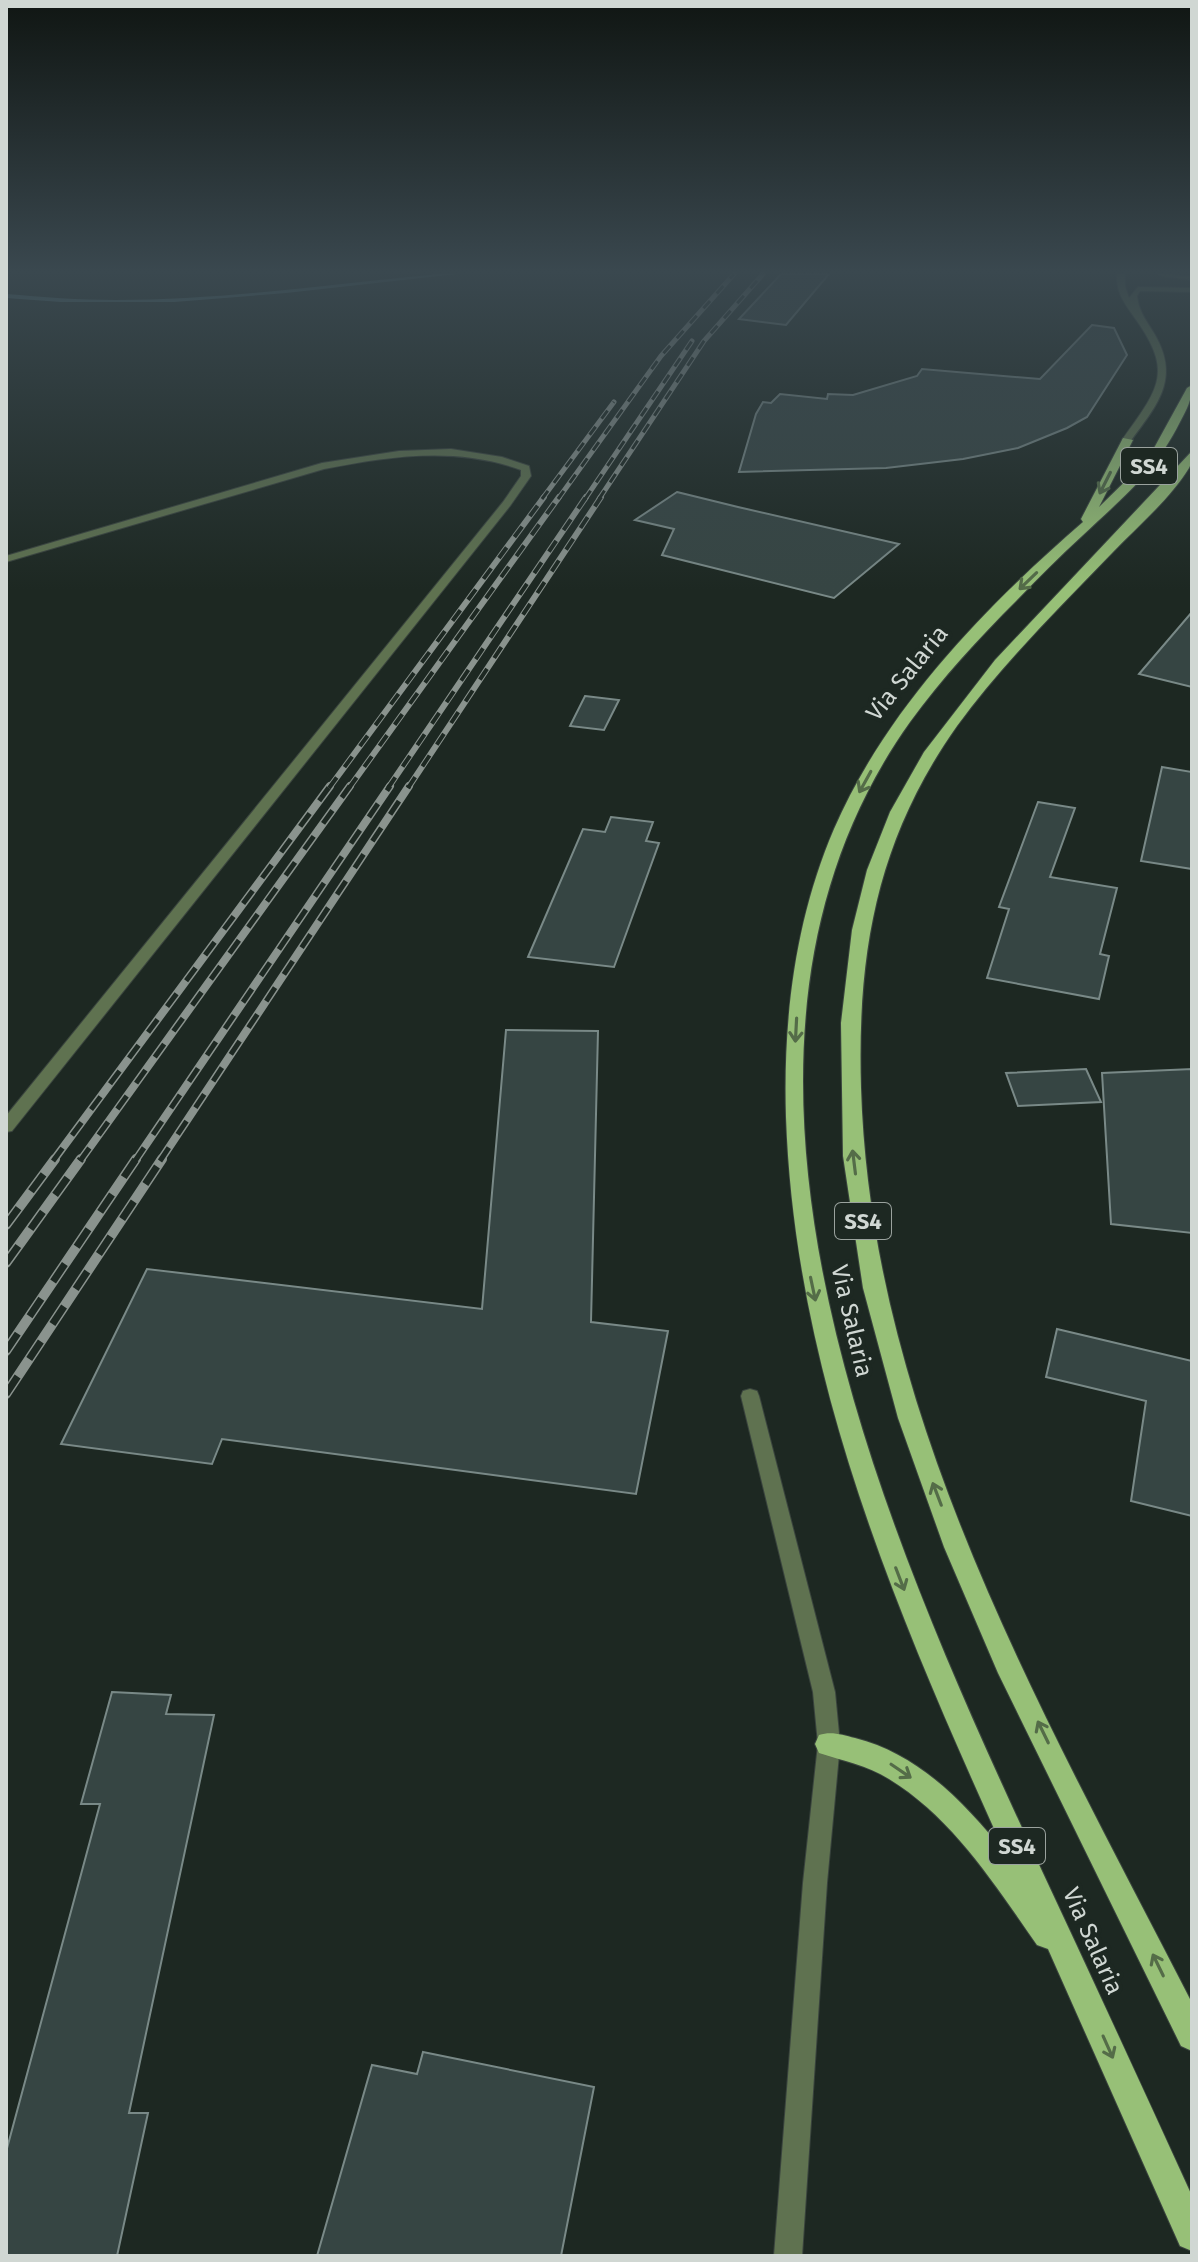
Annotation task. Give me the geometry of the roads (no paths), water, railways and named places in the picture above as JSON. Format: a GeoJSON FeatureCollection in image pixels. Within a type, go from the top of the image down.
{"type":"FeatureCollection","features":[{"type":"Feature","properties":{"kind":"main road","name":"Via Salaria"},"geometry":{"type":"LineString","coordinates":[[1192,388],[1150,465],[1084,526],[928,688],[858,795],[823,875],[811,922],[795,1028],[795,1150],[809,1271],[854,1454],[921,1635],[1192,2234]]}},
{"type":"Feature","properties":{"kind":"main road"},"geometry":{"type":"LineString","coordinates":[[1084,526],[1127,440]]}},
{"type":"Feature","properties":{"kind":"main road","name":"Via Salaria"},"geometry":{"type":"LineString","coordinates":[[1192,455],[1157,499],[992,671],[946,729],[910,788],[892,826],[864,909],[851,987],[849,1066],[850,1130],[873,1278],[897,1377],[933,1484],[973,1584],[1021,1687],[1192,2035]]}},
{"type":"Feature","properties":{"kind":"main road"},"geometry":{"type":"LineString","coordinates":[[829,1744],[862,1748],[922,1786],[985,1851],[1071,1966]]}},
{"type":"Feature","properties":{"kind":"street"},"geometry":{"type":"LineString","coordinates":[[1127,440],[1162,386],[1162,380]]}},
{"type":"Feature","properties":{"kind":"street"},"geometry":{"type":"LineString","coordinates":[[6,559],[322,466],[371,457],[454,452],[486,455],[526,468],[526,476],[507,504],[6,1127]]}},
{"type":"Feature","properties":{"kind":"street"},"geometry":{"type":"LineString","coordinates":[[750,1396],[824,1692],[829,1744],[815,1883],[788,2256]]}},
{"type":"Feature","properties":{"kind":"railway"},"geometry":{"type":"LineString","coordinates":[[558,499],[644,380]]}},
{"type":"Feature","properties":{"kind":"railway"},"geometry":{"type":"LineString","coordinates":[[585,499],[666,380]]}},
{"type":"Feature","properties":{"kind":"railway"},"geometry":{"type":"LineString","coordinates":[[599,499],[678,380]]}},
{"type":"Feature","properties":{"kind":"railway"},"geometry":{"type":"LineString","coordinates":[[542,499],[614,402]]}},
{"type":"Feature","properties":{"kind":"railway"},"geometry":{"type":"LineString","coordinates":[[329,788],[544,497]]}},
{"type":"Feature","properties":{"kind":"railway"},"geometry":{"type":"LineString","coordinates":[[349,788],[559,497]]}},
{"type":"Feature","properties":{"kind":"railway"},"geometry":{"type":"LineString","coordinates":[[388,788],[586,497]]}},
{"type":"Feature","properties":{"kind":"railway"},"geometry":{"type":"LineString","coordinates":[[408,788],[601,497]]}},
{"type":"Feature","properties":{"kind":"railway"},"geometry":{"type":"LineString","coordinates":[[53,1161],[330,786]]}},
{"type":"Feature","properties":{"kind":"railway"},"geometry":{"type":"LineString","coordinates":[[80,1161],[350,786]]}},
{"type":"Feature","properties":{"kind":"railway"},"geometry":{"type":"LineString","coordinates":[[135,1161],[390,786]]}},
{"type":"Feature","properties":{"kind":"railway"},"geometry":{"type":"LineString","coordinates":[[160,1161],[409,786]]}},
{"type":"Feature","properties":{"kind":"railway"},"geometry":{"type":"LineString","coordinates":[[6,1225],[55,1159]]}},
{"type":"Feature","properties":{"kind":"railway"},"geometry":{"type":"LineString","coordinates":[[6,1263],[81,1159]]}},
{"type":"Feature","properties":{"kind":"railway"},"geometry":{"type":"LineString","coordinates":[[6,1351],[136,1159]]}},
{"type":"Feature","properties":{"kind":"railway"},"geometry":{"type":"LineString","coordinates":[[6,1394],[162,1159]]}}]}
